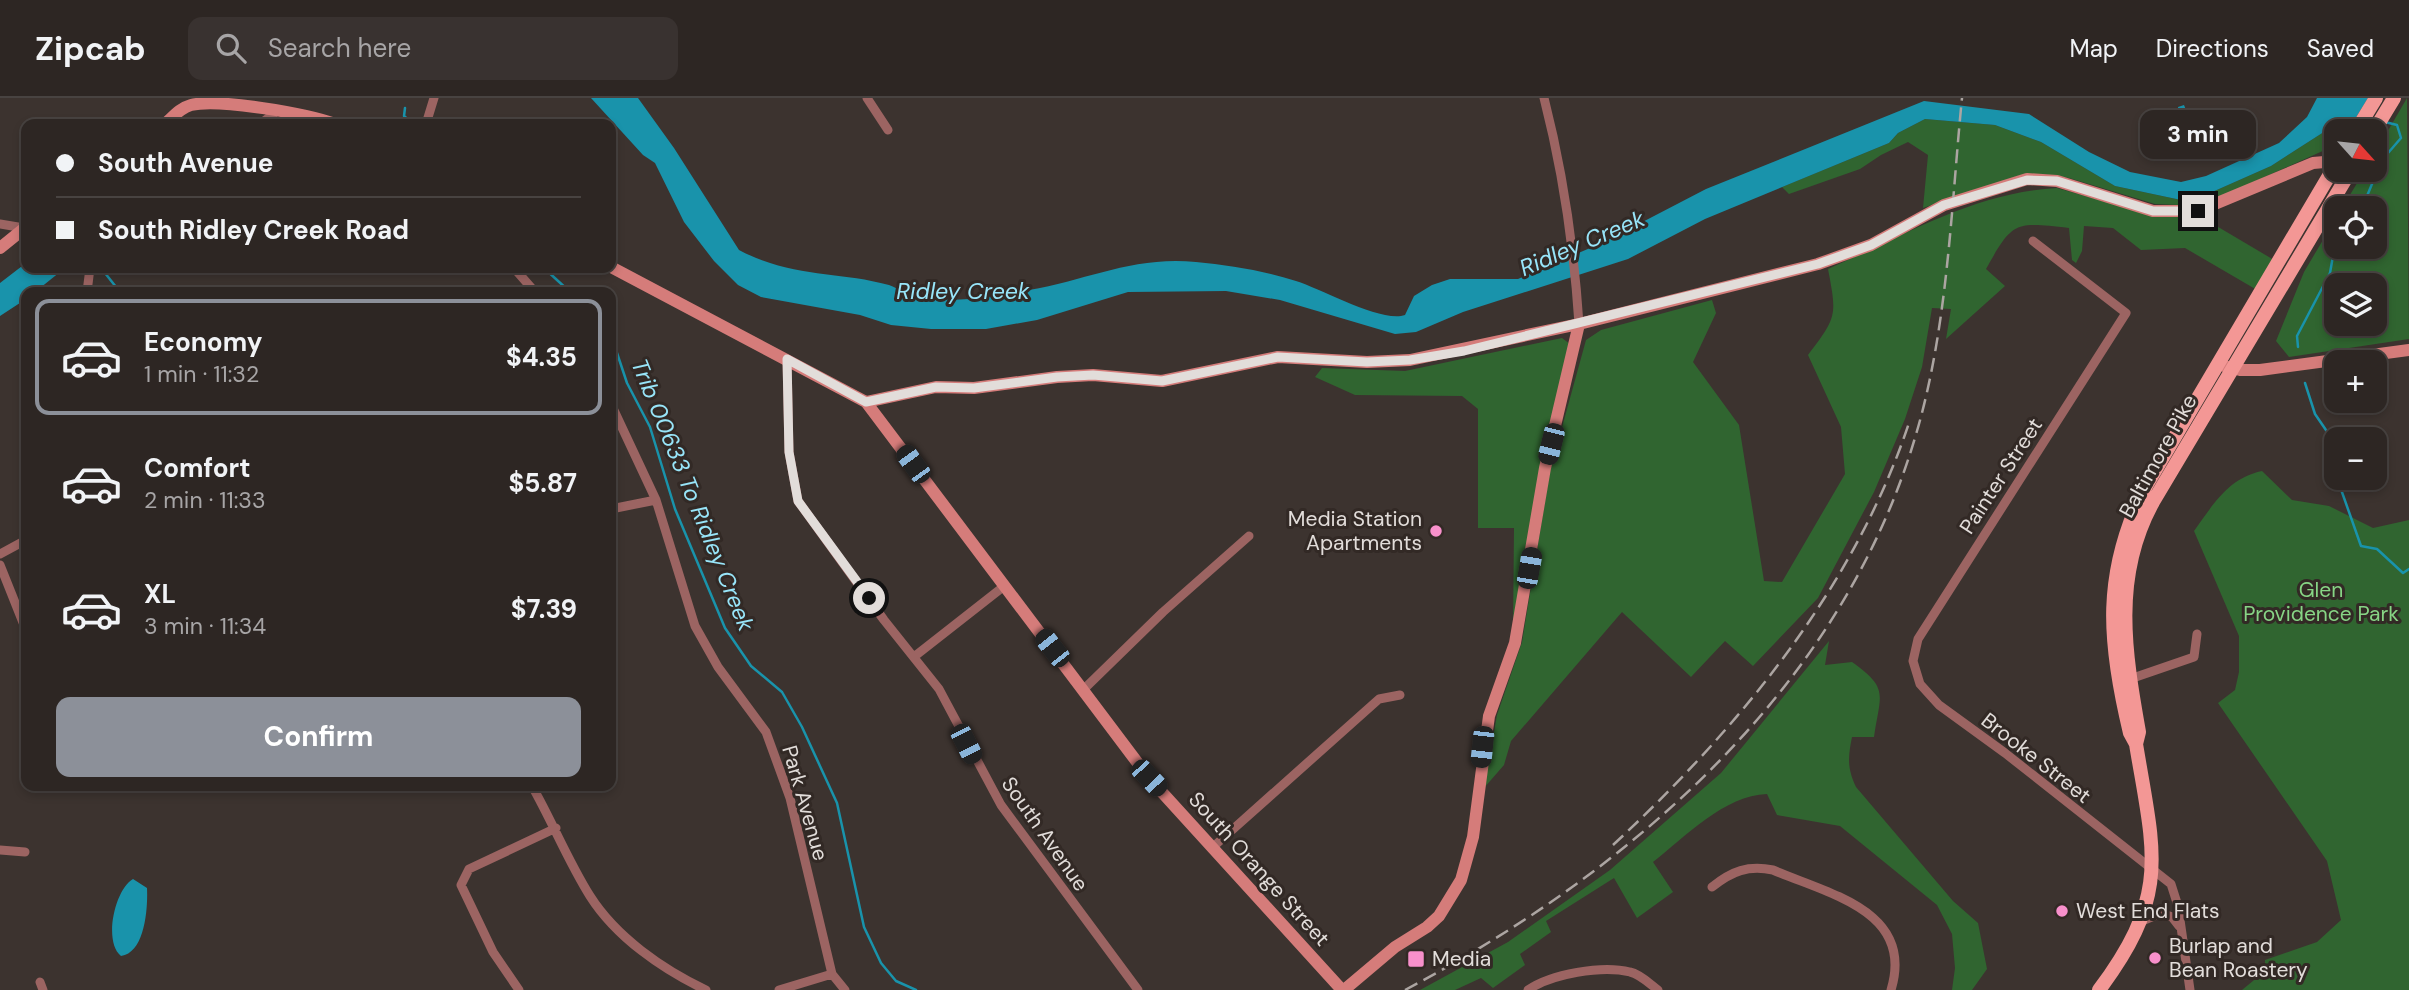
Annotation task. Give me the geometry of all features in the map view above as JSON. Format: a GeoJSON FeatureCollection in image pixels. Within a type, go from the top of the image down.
{"type":"FeatureCollection","features":[{"type":"Feature","properties":{"kind":"main road"},"geometry":{"type":"LineString","coordinates":[[2363,119],[2376,98]]}},
{"type":"Feature","properties":{"kind":"main road"},"geometry":{"type":"LineString","coordinates":[[2382,119],[2394,98]]}},
{"type":"Feature","properties":{"kind":"main road","name":"Baltimore Pike"},"geometry":{"type":"LineString","coordinates":[[2136,744],[2140,732],[2130,679],[2124,608],[2135,545],[2153,502],[2224,366],[2326,182]]}},
{"type":"Feature","properties":{"kind":"main road","name":"Baltimore Pike"},"geometry":{"type":"LineString","coordinates":[[2136,744],[2130,733],[2112,650],[2111,608],[2116,567],[2127,529],[2141,496],[2343,182]]}},
{"type":"Feature","properties":{"kind":"main road"},"geometry":{"type":"LineString","coordinates":[[2099,990],[2126,953],[2141,921],[2153,869],[2152,845],[2136,744]]}},
{"type":"Feature","properties":{"kind":"street"},"geometry":{"type":"LineString","coordinates":[[428,119],[435,98]]}},
{"type":"Feature","properties":{"kind":"street"},"geometry":{"type":"LineString","coordinates":[[867,98],[888,131]]}},
{"type":"Feature","properties":{"kind":"street"},"geometry":{"type":"LineString","coordinates":[[1343,990],[1395,947],[1427,927],[1451,900],[1461,880],[1473,837],[1485,737],[1515,643],[1545,468],[1579,324],[1559,155],[1544,98]]}},
{"type":"Feature","properties":{"kind":"street"},"geometry":{"type":"LineString","coordinates":[[171,119],[186,107],[212,103],[310,119]]}},
{"type":"Feature","properties":{"kind":"street"},"geometry":{"type":"LineString","coordinates":[[267,119],[276,112]]}},
{"type":"Feature","properties":{"kind":"street"},"geometry":{"type":"LineString","coordinates":[[866,402],[936,387],[974,388],[1057,377],[1093,375],[1162,381],[1278,357],[1367,362],[1410,360],[1579,324],[1818,264],[1871,245],[1944,205],[2027,180],[2057,181],[2153,211],[2198,211],[2313,163],[2324,163]]}},
{"type":"Feature","properties":{"kind":"street"},"geometry":{"type":"LineString","coordinates":[[0,224],[21,227]]}},
{"type":"Feature","properties":{"kind":"street"},"geometry":{"type":"LineString","coordinates":[[0,248],[21,230]]}},
{"type":"Feature","properties":{"kind":"street","name":"Painter Street"},"geometry":{"type":"LineString","coordinates":[[1913,662],[1918,639],[2126,313],[2033,241]]}},
{"type":"Feature","properties":{"kind":"street","name":"South Orange Street"},"geometry":{"type":"LineString","coordinates":[[616,270],[866,402],[1149,778],[1343,990]]}},
{"type":"Feature","properties":{"kind":"street"},"geometry":{"type":"LineString","coordinates":[[518,273],[531,287]]}},
{"type":"Feature","properties":{"kind":"street"},"geometry":{"type":"LineString","coordinates":[[2224,366],[2260,370],[2409,350]]}},
{"type":"Feature","properties":{"kind":"street","name":"South Avenue"},"geometry":{"type":"LineString","coordinates":[[787,359],[789,452],[798,501],[884,620],[939,689],[976,764],[1001,805],[1138,990]]}},
{"type":"Feature","properties":{"kind":"street","name":"Park Avenue"},"geometry":{"type":"LineString","coordinates":[[616,415],[656,500],[695,626],[718,667],[766,732],[786,787],[832,974],[845,990]]}},
{"type":"Feature","properties":{"kind":"street"},"geometry":{"type":"LineString","coordinates":[[616,508],[656,500]]}},
{"type":"Feature","properties":{"kind":"street"},"geometry":{"type":"LineString","coordinates":[[1084,689],[1163,612],[1249,536]]}},
{"type":"Feature","properties":{"kind":"street"},"geometry":{"type":"LineString","coordinates":[[0,554],[21,543]]}},
{"type":"Feature","properties":{"kind":"street"},"geometry":{"type":"LineString","coordinates":[[0,565],[21,618]]}},
{"type":"Feature","properties":{"kind":"street"},"geometry":{"type":"LineString","coordinates":[[915,656],[1003,587]]}},
{"type":"Feature","properties":{"kind":"street"},"geometry":{"type":"LineString","coordinates":[[2130,679],[2194,657],[2197,634]]}},
{"type":"Feature","properties":{"kind":"street","name":"Brooke Street"},"geometry":{"type":"LineString","coordinates":[[1913,662],[1920,684],[1939,705],[2153,869],[2172,887],[2190,990]]}},
{"type":"Feature","properties":{"kind":"street"},"geometry":{"type":"LineString","coordinates":[[1213,847],[1379,699],[1400,695]]}},
{"type":"Feature","properties":{"kind":"street"},"geometry":{"type":"LineString","coordinates":[[535,791],[590,897],[621,932],[673,975],[706,990]]}},
{"type":"Feature","properties":{"kind":"street"},"geometry":{"type":"LineString","coordinates":[[519,990],[493,952],[461,885],[463,876],[468,869],[556,828]]}},
{"type":"Feature","properties":{"kind":"street"},"geometry":{"type":"LineString","coordinates":[[0,850],[25,852]]}},
{"type":"Feature","properties":{"kind":"street"},"geometry":{"type":"LineString","coordinates":[[1712,887],[1728,874],[1759,867],[1773,870],[1866,911],[1881,923],[1892,943],[1896,961],[1891,990]]}},
{"type":"Feature","properties":{"kind":"street"},"geometry":{"type":"LineString","coordinates":[[2141,921],[2148,916],[2161,914],[2172,918],[2179,926]]}},
{"type":"Feature","properties":{"kind":"street"},"geometry":{"type":"LineString","coordinates":[[1528,990],[1546,978],[1614,969],[1633,972],[1658,990]]}},
{"type":"Feature","properties":{"kind":"street"},"geometry":{"type":"LineString","coordinates":[[779,990],[832,974]]}},
{"type":"Feature","properties":{"kind":"green space"},"geometry":{"type":"Polygon","coordinates":[[[2407,98],[2409,339],[2289,357],[2276,341],[2304,272],[2324,238],[2324,259],[2387,259],[2387,196],[2349,196],[2358,182],[2387,182],[2387,132],[2407,98]]]}},
{"type":"Feature","properties":{"kind":"green space"},"geometry":{"type":"Polygon","coordinates":[[[1925,119],[1995,125],[2041,142],[2115,186],[2181,200],[2210,193],[2271,166],[2324,132],[2324,150],[2200,206],[2155,204],[2069,178],[2042,174],[2018,176],[1923,208],[1928,155],[1908,142],[1860,169],[1789,194],[1782,187],[1889,143],[1898,133],[1925,119]]]}},
{"type":"Feature","properties":{"kind":"green space"},"geometry":{"type":"Polygon","coordinates":[[[2057,188],[2152,215],[2203,218],[2274,260],[2257,290],[2185,248],[2141,250],[2113,228],[2084,226],[2082,251],[2076,263],[2072,260],[2069,228],[2037,225],[2017,228],[2003,242],[1986,269],[2005,286],[1946,339],[1951,309],[1932,308],[1922,367],[1905,419],[1874,492],[1818,598],[1753,666],[1725,641],[1691,677],[1622,612],[1511,741],[1504,765],[1484,788],[1497,715],[1522,642],[1550,471],[1586,340],[1601,330],[1712,300],[1716,313],[1693,362],[1739,425],[1764,581],[1782,582],[1845,474],[1841,427],[1808,355],[1825,332],[1832,315],[1833,297],[1828,269],[1968,207],[2027,191],[2057,188]]]}},
{"type":"Feature","properties":{"kind":"green space"},"geometry":{"type":"Polygon","coordinates":[[[1562,338],[1570,344],[1540,467],[1513,629],[1514,528],[1478,528],[1478,409],[1462,396],[1355,395],[1315,377],[1322,368],[1405,371],[1562,338]]]}},
{"type":"Feature","properties":{"kind":"green space","name":"Glen Providence Park"},"geometry":{"type":"Polygon","coordinates":[[[2262,471],[2292,500],[2329,506],[2373,528],[2409,520],[2409,990],[2242,990],[2265,971],[2265,960],[2317,942],[2341,920],[2327,861],[2218,703],[2235,690],[2239,672],[2239,636],[2194,531],[2215,502],[2231,486],[2262,471]]]}},
{"type":"Feature","properties":{"kind":"green space"},"geometry":{"type":"Polygon","coordinates":[[[1829,641],[1825,665],[1852,662],[1872,679],[1880,694],[1874,737],[1852,737],[1849,762],[1856,787],[1953,901],[1978,923],[1987,969],[1972,990],[1952,990],[1955,968],[1952,934],[1937,905],[1840,826],[1777,815],[1767,794],[1751,796],[1721,809],[1653,862],[1673,892],[1637,918],[1614,878],[1546,921],[1551,932],[1520,954],[1525,965],[1493,988],[1481,978],[1455,990],[1420,990],[1508,942],[1610,870],[1721,773],[1829,641]]]}},
{"type":"Feature","properties":{"kind":"water"},"geometry":{"type":"Polygon","coordinates":[[[591,98],[638,98],[674,148],[739,250],[796,270],[870,281],[889,285],[914,297],[946,300],[1016,293],[1151,262],[1196,262],[1284,277],[1367,310],[1394,316],[1405,315],[1414,296],[1432,285],[1450,279],[1518,279],[1604,242],[1706,189],[1924,101],[2029,114],[2089,152],[2130,172],[2181,182],[2206,176],[2279,143],[2307,117],[2317,98],[2368,98],[2355,119],[2324,119],[2324,132],[2271,166],[2210,193],[2181,200],[2115,186],[2041,142],[1995,125],[1925,119],[1898,133],[1889,143],[1705,219],[1628,259],[1463,312],[1416,332],[1395,334],[1280,300],[1226,291],[1128,292],[1037,320],[986,329],[931,329],[891,325],[860,315],[761,297],[738,285],[714,261],[684,222],[655,163],[643,155],[616,125],[616,119],[610,119],[591,98]]]}},
{"type":"Feature","properties":{"kind":"water"},"geometry":{"type":"Polygon","coordinates":[[[2184,105],[2191,123],[2186,158],[2181,161],[2176,158],[2178,107],[2184,105]]]}},
{"type":"Feature","properties":{"kind":"water"},"geometry":{"type":"Polygon","coordinates":[[[21,267],[21,273],[59,273],[41,287],[21,287],[21,302],[0,316],[0,283],[21,267]]]}},
{"type":"Feature","properties":{"kind":"water"},"geometry":{"type":"Polygon","coordinates":[[[133,879],[147,888],[146,918],[135,947],[121,956],[113,939],[113,916],[121,893],[133,879]]]}},
{"type":"Feature","properties":{"kind":"waterway","name":"Trib 00633 To Ridley Creek"},"geometry":{"type":"LineString","coordinates":[[405,108],[404,116],[407,119]]}},
{"type":"Feature","properties":{"kind":"waterway"},"geometry":{"type":"LineString","coordinates":[[2387,122],[2397,125],[2401,138],[2387,154]]}},
{"type":"Feature","properties":{"kind":"waterway"},"geometry":{"type":"LineString","coordinates":[[2367,196],[2373,182]]}},
{"type":"Feature","properties":{"kind":"waterway"},"geometry":{"type":"LineString","coordinates":[[2298,347],[2297,336],[2330,273],[2332,259]]}},
{"type":"Feature","properties":{"kind":"waterway"},"geometry":{"type":"LineString","coordinates":[[105,273],[116,287]]}},
{"type":"Feature","properties":{"kind":"waterway","name":"Trib 00633 To Ridley Creek"},"geometry":{"type":"LineString","coordinates":[[549,273],[565,287]]}},
{"type":"Feature","properties":{"kind":"waterway","name":"Trib 00633 To Ridley Creek"},"geometry":{"type":"LineString","coordinates":[[616,350],[627,383],[650,427],[675,509],[725,628],[751,666],[782,692],[802,727],[837,803],[864,927],[881,963],[896,981],[916,990]]}},
{"type":"Feature","properties":{"kind":"waterway"},"geometry":{"type":"LineString","coordinates":[[2305,383],[2315,414],[2324,427]]}},
{"type":"Feature","properties":{"kind":"waterway"},"geometry":{"type":"LineString","coordinates":[[2341,490],[2361,546],[2377,549],[2403,573],[2409,569]]}},
{"type":"Feature","properties":{"kind":"railway"},"geometry":{"type":"LineString","coordinates":[[1405,990],[1489,942],[1571,888],[1648,828],[1719,761],[1783,688],[1838,609],[1883,523],[1917,431],[1927,390],[1942,308],[1962,98]]}},
{"type":"Feature","properties":{"kind":"railway"},"geometry":{"type":"LineString","coordinates":[[1613,845],[1705,753],[1748,704],[1788,652],[1857,542],[1886,484],[1909,423]]}},
{"type":"Feature","properties":{"kind":"place","name":"Media Station Apartments"},"geometry":{"type":"Point","coordinates":[1436,531]}},
{"type":"Feature","properties":{"kind":"place","name":"West End Flats"},"geometry":{"type":"Point","coordinates":[2062,911]}},
{"type":"Feature","properties":{"kind":"place","name":"Burlap and Bean Roastery"},"geometry":{"type":"Point","coordinates":[2155,958]}},
{"type":"Feature","properties":{"kind":"place","name":"Media"},"geometry":{"type":"Point","coordinates":[1416,959]}},
{"type":"Feature","properties":{"kind":"route"},"geometry":{"type":"LineString","coordinates":[[869,598],[798,501],[789,452],[787,359],[866,402],[936,387],[974,388],[1057,377],[1093,375],[1162,381],[1278,357],[1367,362],[1410,360],[1464,351],[1579,324],[1818,264],[1871,245],[1944,205],[2027,180],[2057,181],[2153,211],[2198,211]]}},
{"type":"Feature","properties":{"kind":"water label","name":"Ridley Creek"},"geometry":{"type":"Point","coordinates":[1582,243]}},
{"type":"Feature","properties":{"kind":"water label","name":"Ridley Creek"},"geometry":{"type":"Point","coordinates":[963,291]}}]}
